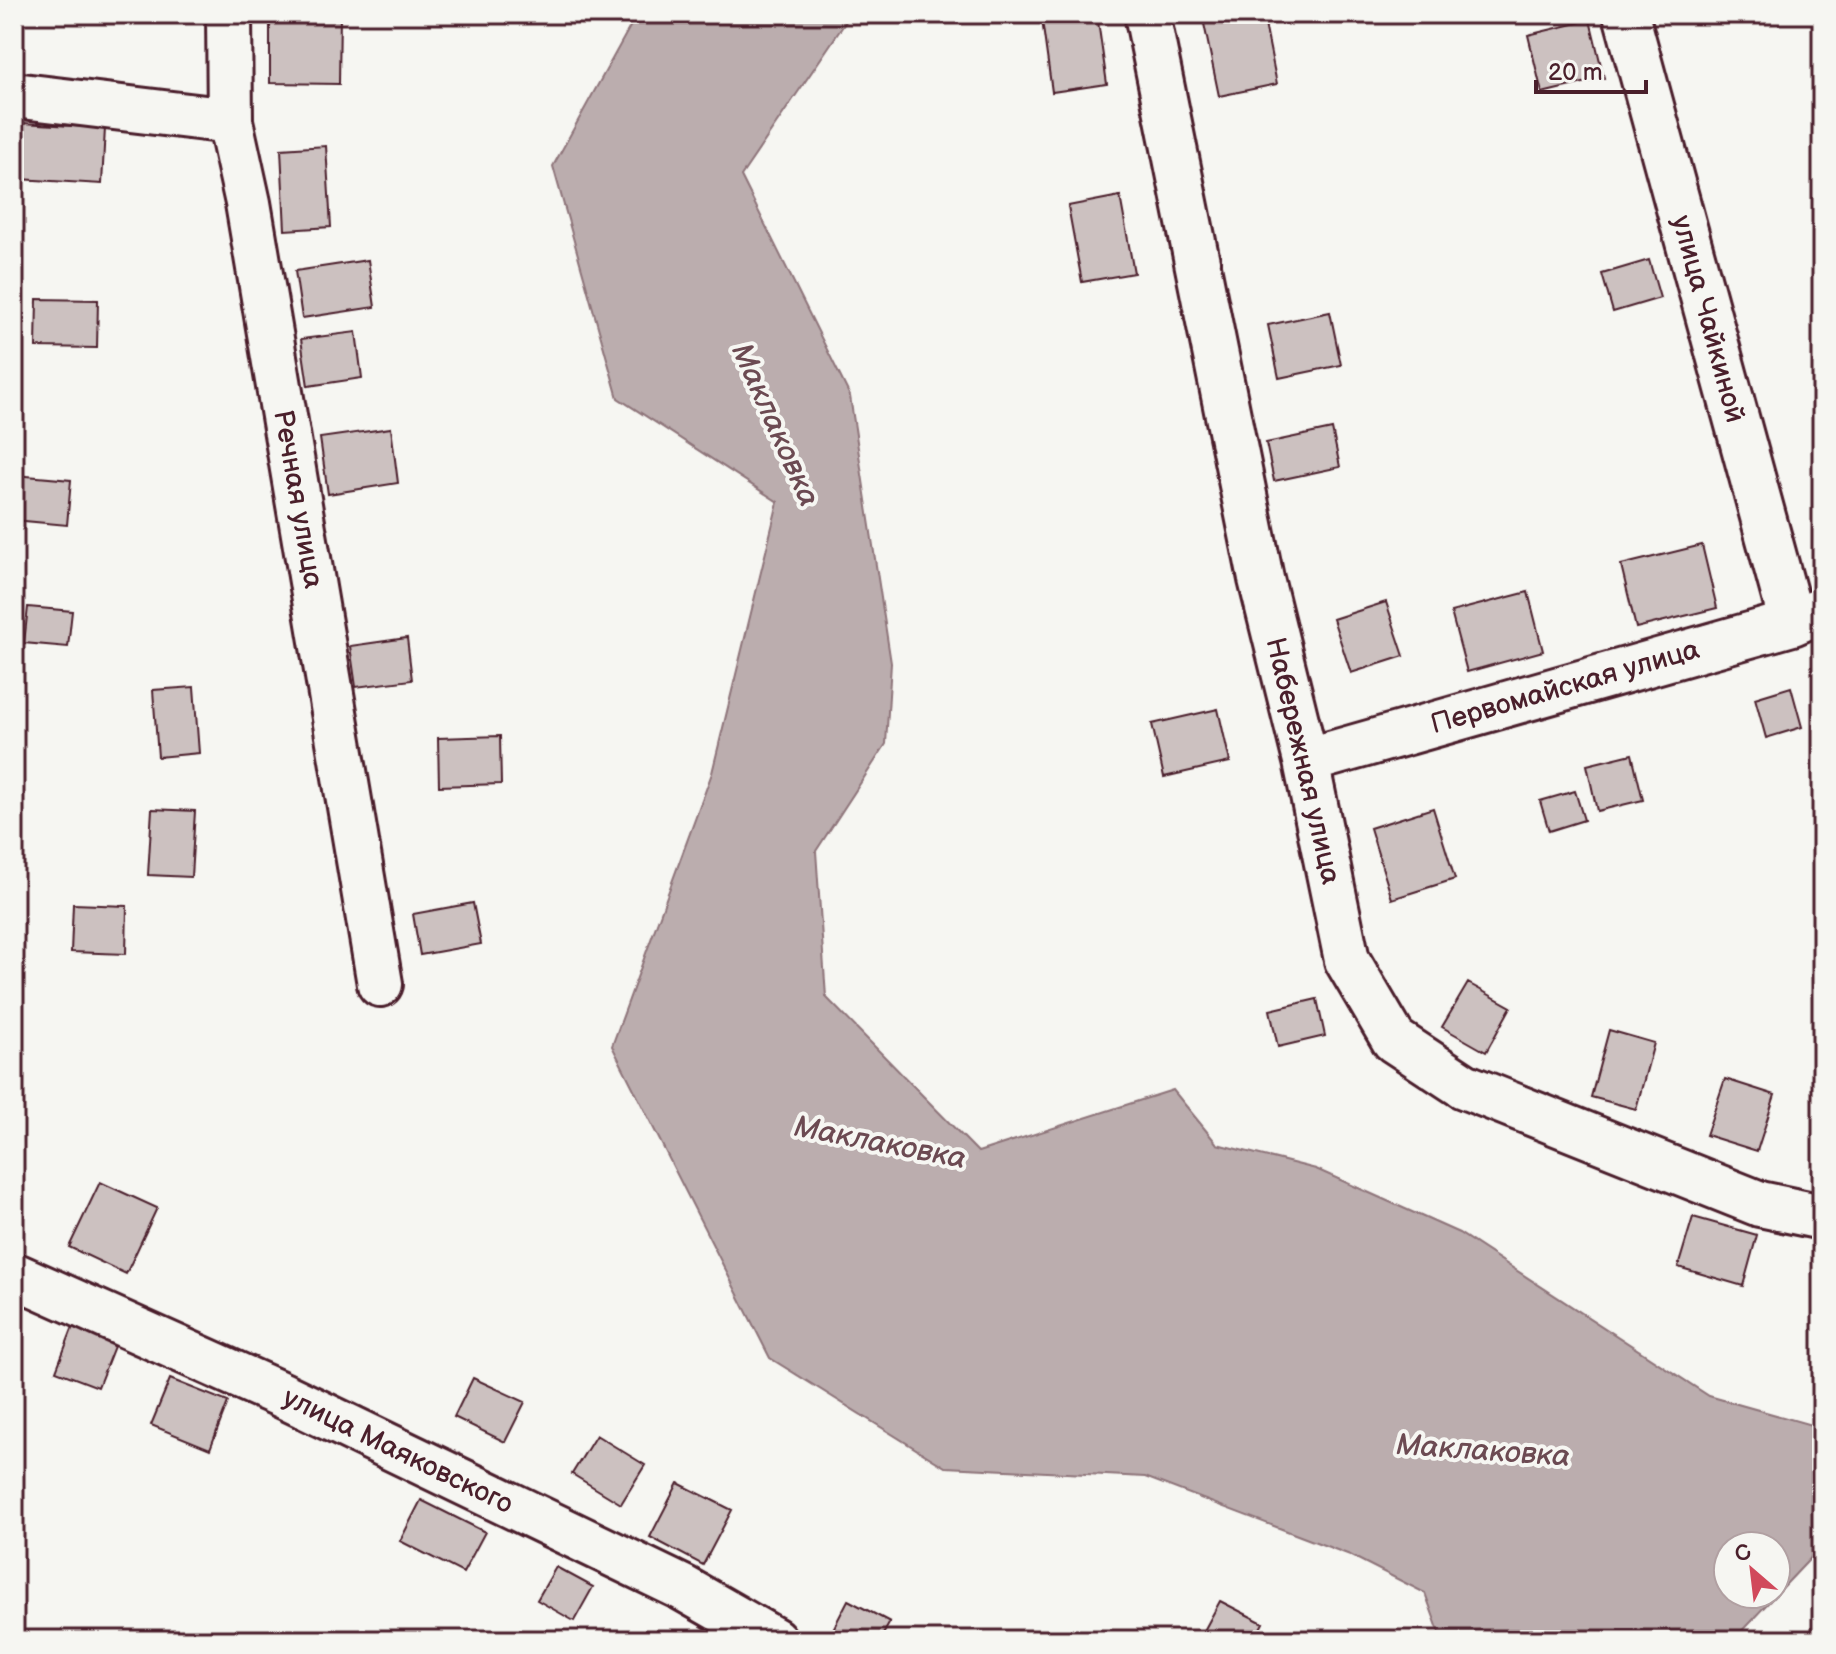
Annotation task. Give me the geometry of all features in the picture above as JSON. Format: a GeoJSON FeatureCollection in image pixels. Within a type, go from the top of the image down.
{"type":"FeatureCollection","features":[{"type":"Feature","properties":{"kind":"street","name":"Речная улица"},"geometry":{"type":"LineString","coordinates":[[229,14],[230,121],[248,203],[380,984]]}},
{"type":"Feature","properties":{"kind":"street","name":"Набережная улица"},"geometry":{"type":"LineString","coordinates":[[1147,14],[1261,579],[1306,761],[1347,960],[1394,1040],[1464,1086],[1760,1204],[1822,1217]]}},
{"type":"Feature","properties":{"kind":"street","name":"улица Чайкиной"},"geometry":{"type":"LineString","coordinates":[[1626,14],[1807,616]]}},
{"type":"Feature","properties":{"kind":"street"},"geometry":{"type":"LineString","coordinates":[[14,95],[230,121]]}},
{"type":"Feature","properties":{"kind":"street","name":"Первомайская улица"},"geometry":{"type":"LineString","coordinates":[[1306,761],[1807,616]]}},
{"type":"Feature","properties":{"kind":"street","name":"улица Маяковского"},"geometry":{"type":"LineString","coordinates":[[14,1275],[337,1421],[683,1588],[774,1640]]}},
{"type":"Feature","properties":{"kind":"water","name":"Маклаковка"},"geometry":{"type":"Polygon","coordinates":[[[637,14],[851,14],[741,176],[850,396],[891,663],[886,744],[816,851],[826,997],[978,1152],[1173,1090],[1217,1144],[1316,1169],[1459,1233],[1709,1396],[1822,1428],[1822,1546],[1792,1578],[1792,1530],[1712,1530],[1712,1610],[1761,1610],[1733,1640],[1442,1640],[1425,1593],[1350,1555],[1145,1477],[945,1467],[770,1358],[612,1046],[712,773],[778,502],[618,398],[553,166],[637,14]]]}},
{"type":"Feature","properties":{"kind":"building"},"geometry":{"type":"Polygon","coordinates":[[[270,14],[340,14],[339,84],[270,83],[270,14]]]}},
{"type":"Feature","properties":{"kind":"building"},"geometry":{"type":"Polygon","coordinates":[[[1097,14],[1107,84],[1052,92],[1042,20],[1097,14]]]}},
{"type":"Feature","properties":{"kind":"building"},"geometry":{"type":"Polygon","coordinates":[[[1202,14],[1263,14],[1277,84],[1219,96],[1202,14]]]}},
{"type":"Feature","properties":{"kind":"building"},"geometry":{"type":"Polygon","coordinates":[[[1590,20],[1604,78],[1542,93],[1528,35],[1590,20]]]}},
{"type":"Feature","properties":{"kind":"building"},"geometry":{"type":"Polygon","coordinates":[[[22,123],[105,128],[102,184],[19,179],[22,123]]]}},
{"type":"Feature","properties":{"kind":"building"},"geometry":{"type":"Polygon","coordinates":[[[326,146],[331,227],[285,230],[281,149],[326,146]]]}},
{"type":"Feature","properties":{"kind":"building"},"geometry":{"type":"Polygon","coordinates":[[[1120,196],[1134,273],[1082,282],[1068,206],[1120,196]]]}},
{"type":"Feature","properties":{"kind":"building"},"geometry":{"type":"Polygon","coordinates":[[[368,260],[375,307],[302,318],[295,271],[368,260]]]}},
{"type":"Feature","properties":{"kind":"building"},"geometry":{"type":"Polygon","coordinates":[[[1649,260],[1660,298],[1613,312],[1602,274],[1649,260]]]}},
{"type":"Feature","properties":{"kind":"building"},"geometry":{"type":"Polygon","coordinates":[[[37,299],[98,300],[97,348],[36,347],[37,299]]]}},
{"type":"Feature","properties":{"kind":"building"},"geometry":{"type":"Polygon","coordinates":[[[1330,312],[1341,365],[1279,378],[1268,325],[1330,312]]]}},
{"type":"Feature","properties":{"kind":"building"},"geometry":{"type":"Polygon","coordinates":[[[356,332],[362,378],[308,386],[301,339],[356,332]]]}},
{"type":"Feature","properties":{"kind":"building"},"geometry":{"type":"Polygon","coordinates":[[[391,428],[398,483],[328,494],[320,438],[391,428]]]}},
{"type":"Feature","properties":{"kind":"building"},"geometry":{"type":"Polygon","coordinates":[[[1332,429],[1340,467],[1274,481],[1266,443],[1332,429]]]}},
{"type":"Feature","properties":{"kind":"building"},"geometry":{"type":"Polygon","coordinates":[[[15,475],[71,480],[67,525],[14,520],[15,475]]]}},
{"type":"Feature","properties":{"kind":"building"},"geometry":{"type":"Polygon","coordinates":[[[1702,545],[1717,608],[1636,628],[1621,565],[1702,545]]]}},
{"type":"Feature","properties":{"kind":"building"},"geometry":{"type":"Polygon","coordinates":[[[1528,592],[1543,651],[1467,672],[1451,612],[1528,592]]]}},
{"type":"Feature","properties":{"kind":"building"},"geometry":{"type":"Polygon","coordinates":[[[1386,602],[1404,656],[1351,673],[1333,619],[1386,602]]]}},
{"type":"Feature","properties":{"kind":"building"},"geometry":{"type":"Polygon","coordinates":[[[28,607],[72,611],[68,647],[24,643],[28,607]]]}},
{"type":"Feature","properties":{"kind":"building"},"geometry":{"type":"Polygon","coordinates":[[[407,638],[412,680],[356,687],[350,646],[407,638]]]}},
{"type":"Feature","properties":{"kind":"building"},"geometry":{"type":"Polygon","coordinates":[[[194,687],[199,753],[158,757],[153,690],[194,687]]]}},
{"type":"Feature","properties":{"kind":"building"},"geometry":{"type":"Polygon","coordinates":[[[1791,687],[1802,727],[1766,738],[1755,698],[1791,687]]]}},
{"type":"Feature","properties":{"kind":"building"},"geometry":{"type":"Polygon","coordinates":[[[1218,709],[1230,762],[1164,777],[1152,724],[1218,709]]]}},
{"type":"Feature","properties":{"kind":"building"},"geometry":{"type":"Polygon","coordinates":[[[500,736],[501,784],[439,786],[438,738],[500,736]]]}},
{"type":"Feature","properties":{"kind":"building"},"geometry":{"type":"Polygon","coordinates":[[[1632,754],[1643,800],[1597,811],[1587,765],[1632,754]]]}},
{"type":"Feature","properties":{"kind":"building"},"geometry":{"type":"Polygon","coordinates":[[[1575,791],[1584,820],[1549,831],[1540,801],[1575,791]]]}},
{"type":"Feature","properties":{"kind":"building"},"geometry":{"type":"Polygon","coordinates":[[[1433,808],[1455,879],[1392,899],[1370,828],[1433,808]]]}},
{"type":"Feature","properties":{"kind":"building"},"geometry":{"type":"Polygon","coordinates":[[[152,809],[195,811],[191,877],[148,875],[152,809]]]}},
{"type":"Feature","properties":{"kind":"building"},"geometry":{"type":"Polygon","coordinates":[[[473,903],[481,944],[420,955],[413,914],[473,903]]]}},
{"type":"Feature","properties":{"kind":"building"},"geometry":{"type":"Polygon","coordinates":[[[73,904],[127,906],[126,954],[71,952],[73,904]]]}},
{"type":"Feature","properties":{"kind":"building"},"geometry":{"type":"Polygon","coordinates":[[[1468,983],[1511,1007],[1486,1052],[1442,1027],[1468,983]]]}},
{"type":"Feature","properties":{"kind":"building"},"geometry":{"type":"Polygon","coordinates":[[[1317,999],[1325,1036],[1278,1047],[1270,1010],[1317,999]]]}},
{"type":"Feature","properties":{"kind":"building"},"geometry":{"type":"Polygon","coordinates":[[[1609,1030],[1654,1043],[1636,1109],[1591,1097],[1609,1030]]]}},
{"type":"Feature","properties":{"kind":"building"},"geometry":{"type":"Polygon","coordinates":[[[1725,1079],[1775,1095],[1757,1151],[1706,1135],[1725,1079]]]}},
{"type":"Feature","properties":{"kind":"building"},"geometry":{"type":"Polygon","coordinates":[[[100,1182],[157,1208],[126,1274],[69,1247],[100,1182]]]}},
{"type":"Feature","properties":{"kind":"building"},"geometry":{"type":"Polygon","coordinates":[[[1693,1217],[1757,1235],[1743,1286],[1678,1267],[1693,1217]]]}},
{"type":"Feature","properties":{"kind":"building"},"geometry":{"type":"Polygon","coordinates":[[[74,1324],[116,1341],[98,1387],[56,1371],[74,1324]]]}},
{"type":"Feature","properties":{"kind":"building"},"geometry":{"type":"Polygon","coordinates":[[[473,1378],[525,1402],[505,1442],[454,1417],[473,1378]]]}},
{"type":"Feature","properties":{"kind":"building"},"geometry":{"type":"Polygon","coordinates":[[[170,1379],[228,1402],[210,1449],[151,1425],[170,1379]]]}},
{"type":"Feature","properties":{"kind":"building"},"geometry":{"type":"Polygon","coordinates":[[[596,1435],[645,1465],[621,1504],[572,1474],[596,1435]]]}},
{"type":"Feature","properties":{"kind":"building"},"geometry":{"type":"Polygon","coordinates":[[[678,1483],[732,1510],[703,1565],[650,1537],[678,1483]]]}},
{"type":"Feature","properties":{"kind":"building"},"geometry":{"type":"Polygon","coordinates":[[[421,1500],[485,1532],[463,1573],[400,1541],[421,1500]]]}},
{"type":"Feature","properties":{"kind":"building"},"geometry":{"type":"Polygon","coordinates":[[[556,1567],[593,1587],[574,1621],[537,1600],[556,1567]]]}},
{"type":"Feature","properties":{"kind":"building"},"geometry":{"type":"Polygon","coordinates":[[[848,1600],[890,1622],[880,1640],[835,1640],[829,1637],[848,1600]]]}},
{"type":"Feature","properties":{"kind":"building"},"geometry":{"type":"Polygon","coordinates":[[[1220,1601],[1263,1623],[1254,1640],[1199,1640],[1220,1601]]]}}]}
